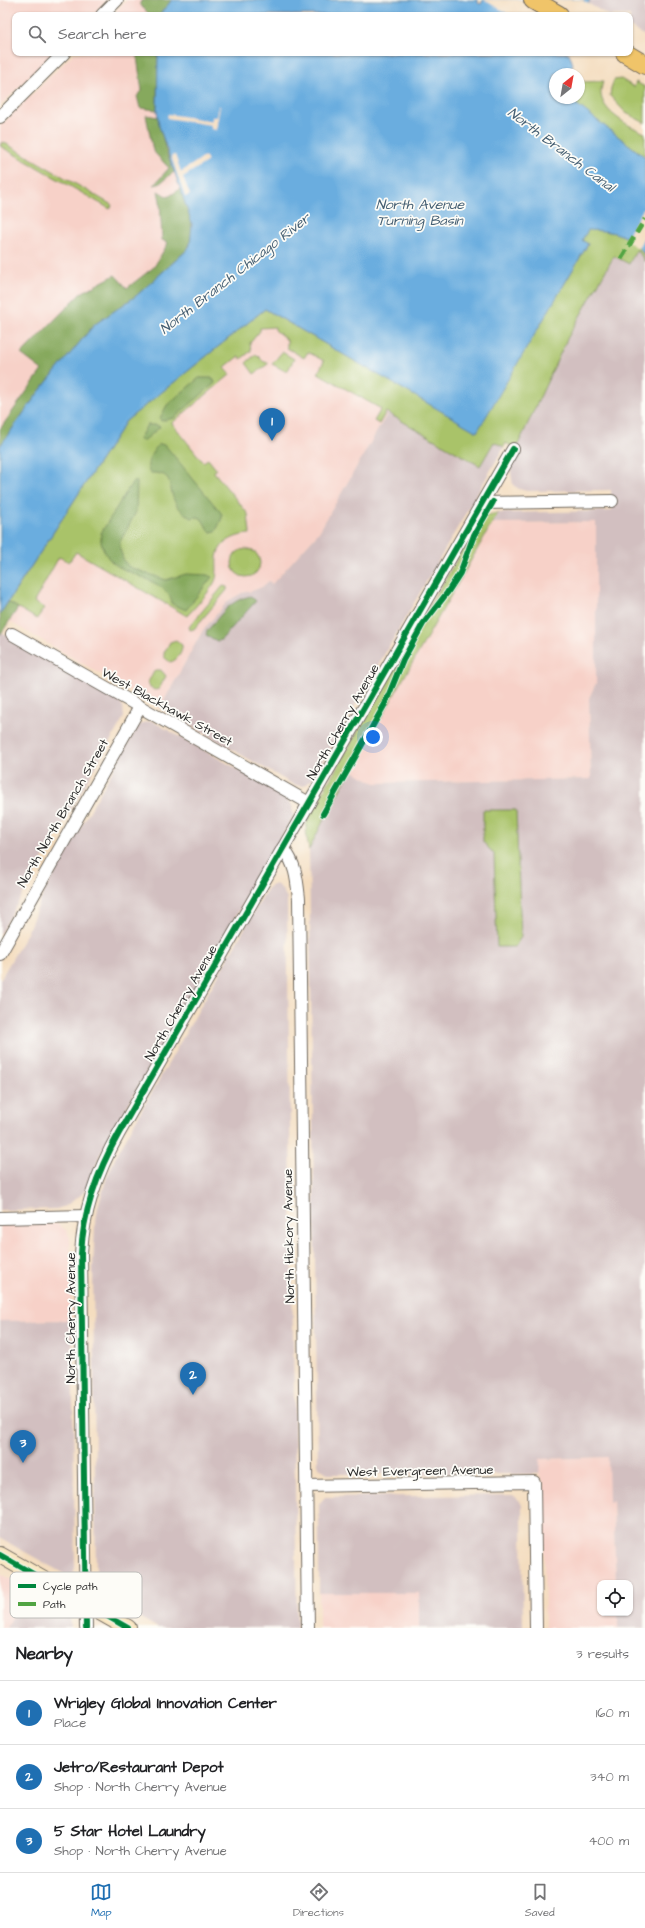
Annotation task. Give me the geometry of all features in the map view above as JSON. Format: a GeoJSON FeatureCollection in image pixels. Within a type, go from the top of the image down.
{"type":"FeatureCollection","features":[{"type":"Feature","properties":{"kind":"main road"},"geometry":{"type":"LineString","coordinates":[[533,0],[554,12]]}},
{"type":"Feature","properties":{"kind":"main road"},"geometry":{"type":"LineString","coordinates":[[0,1555],[30,1572]]}},
{"type":"Feature","properties":{"kind":"main road"},"geometry":{"type":"LineString","coordinates":[[110,1618],[128,1628]]}},
{"type":"Feature","properties":{"kind":"street"},"geometry":{"type":"LineString","coordinates":[[105,12],[117,0]]}},
{"type":"Feature","properties":{"kind":"street"},"geometry":{"type":"LineString","coordinates":[[0,117],[61,56]]}},
{"type":"Feature","properties":{"kind":"street","name":"North Cherry Avenue"},"geometry":{"type":"LineString","coordinates":[[85,1572],[81,1254],[86,1216],[98,1178],[108,1153],[513,449]]}},
{"type":"Feature","properties":{"kind":"street"},"geometry":{"type":"LineString","coordinates":[[483,503],[612,501]]}},
{"type":"Feature","properties":{"kind":"street","name":"West Blackhawk Street"},"geometry":{"type":"LineString","coordinates":[[12,634],[309,803]]}},
{"type":"Feature","properties":{"kind":"street","name":"North North Branch Street"},"geometry":{"type":"LineString","coordinates":[[0,954],[140,707]]}},
{"type":"Feature","properties":{"kind":"street","name":"North Hickory Avenue"},"geometry":{"type":"LineString","coordinates":[[283,848],[295,867],[299,899],[308,1628]]}},
{"type":"Feature","properties":{"kind":"street"},"geometry":{"type":"LineString","coordinates":[[0,1218],[86,1216]]}},
{"type":"Feature","properties":{"kind":"street","name":"West Evergreen Avenue"},"geometry":{"type":"LineString","coordinates":[[306,1486],[534,1482],[536,1628]]}},
{"type":"Feature","properties":{"kind":"shaded area"},"geometry":{"type":"Polygon","coordinates":[[[0,0],[107,0],[95,12],[12,12],[12,56],[51,56],[0,106],[0,0]]]}},
{"type":"Feature","properties":{"kind":"shaded area"},"geometry":{"type":"Polygon","coordinates":[[[127,0],[172,0],[162,12],[115,12],[127,0]]]}},
{"type":"Feature","properties":{"kind":"shaded area"},"geometry":{"type":"Polygon","coordinates":[[[590,0],[645,0],[645,36],[633,29],[633,12],[603,12],[589,4],[590,0]]]}},
{"type":"Feature","properties":{"kind":"shaded area"},"geometry":{"type":"Polygon","coordinates":[[[71,56],[158,56],[157,110],[166,151],[192,224],[190,245],[38,393],[0,446],[0,126],[71,56]]]}},
{"type":"Feature","properties":{"kind":"shaded area"},"geometry":{"type":"Polygon","coordinates":[[[639,246],[645,255],[645,1628],[618,1628],[618,1616],[633,1616],[633,1580],[616,1580],[613,1501],[609,1502],[608,1457],[540,1459],[539,1474],[329,1474],[318,1467],[309,850],[329,809],[351,770],[375,783],[591,779],[589,698],[596,683],[596,522],[493,523],[498,513],[611,511],[611,490],[527,491],[519,489],[513,485],[510,467],[516,449],[567,339],[614,256],[629,264],[639,246]]]}},
{"type":"Feature","properties":{"kind":"shaded area"},"geometry":{"type":"Polygon","coordinates":[[[265,309],[402,388],[319,532],[272,584],[269,581],[262,587],[242,593],[228,601],[203,630],[160,708],[10,622],[5,627],[0,614],[126,421],[265,309]]]}},
{"type":"Feature","properties":{"kind":"shaded area"},"geometry":{"type":"Polygon","coordinates":[[[402,388],[504,447],[313,778],[304,786],[294,785],[160,708],[203,630],[228,601],[242,593],[262,587],[269,581],[272,584],[319,532],[402,388]]]}},
{"type":"Feature","properties":{"kind":"shaded area"},"geometry":{"type":"Polygon","coordinates":[[[596,522],[596,683],[589,698],[591,779],[375,783],[351,770],[493,523],[596,522]]]}},
{"type":"Feature","properties":{"kind":"shaded area"},"geometry":{"type":"Polygon","coordinates":[[[0,624],[5,627],[2,633],[119,701],[123,707],[124,717],[0,934],[0,624]]]}},
{"type":"Feature","properties":{"kind":"shaded area"},"geometry":{"type":"Polygon","coordinates":[[[152,721],[282,794],[292,805],[293,816],[100,1154],[89,1184],[82,1194],[66,1206],[56,1209],[0,1210],[0,980],[27,933],[44,892],[138,726],[145,722],[152,721]]]}},
{"type":"Feature","properties":{"kind":"shaded area"},"geometry":{"type":"Polygon","coordinates":[[[276,884],[281,888],[287,898],[297,1628],[158,1628],[140,1618],[142,1618],[142,1572],[96,1572],[93,1266],[95,1228],[98,1207],[106,1180],[117,1154],[270,886],[276,884]]]}},
{"type":"Feature","properties":{"kind":"shaded area"},"geometry":{"type":"Polygon","coordinates":[[[0,1224],[58,1224],[67,1231],[70,1238],[72,1320],[0,1321],[0,1224]]]}},
{"type":"Feature","properties":{"kind":"shaded area"},"geometry":{"type":"Polygon","coordinates":[[[72,1320],[75,1568],[73,1572],[61,1572],[0,1538],[0,1321],[72,1320]]]}},
{"type":"Feature","properties":{"kind":"shaded area"},"geometry":{"type":"Polygon","coordinates":[[[609,1457],[609,1501],[613,1501],[616,1580],[597,1580],[597,1616],[618,1616],[618,1628],[545,1628],[543,1483],[539,1474],[539,1459],[609,1457]]]}},
{"type":"Feature","properties":{"kind":"shaded area"},"geometry":{"type":"Polygon","coordinates":[[[513,1495],[522,1505],[523,1628],[419,1628],[419,1593],[319,1593],[319,1504],[325,1497],[513,1495]]]}},
{"type":"Feature","properties":{"kind":"shaded area"},"geometry":{"type":"Polygon","coordinates":[[[0,1573],[10,1579],[10,1618],[12,1618],[6,1628],[0,1628],[0,1573]]]}},
{"type":"Feature","properties":{"kind":"shaded area"},"geometry":{"type":"Polygon","coordinates":[[[319,1593],[419,1593],[419,1628],[319,1628],[319,1593]]]}},
{"type":"Feature","properties":{"kind":"shaded area"},"geometry":{"type":"Polygon","coordinates":[[[12,1618],[70,1618],[71,1628],[6,1628],[12,1618]]]}},
{"type":"Feature","properties":{"kind":"green space"},"geometry":{"type":"Polygon","coordinates":[[[143,0],[172,0],[162,12],[147,12],[139,4],[143,0]]]}},
{"type":"Feature","properties":{"kind":"green space"},"geometry":{"type":"Polygon","coordinates":[[[158,56],[157,110],[140,108],[137,96],[142,91],[137,57],[158,56]]]}},
{"type":"Feature","properties":{"kind":"green space"},"geometry":{"type":"Polygon","coordinates":[[[621,79],[634,87],[636,82],[645,87],[645,123],[626,113],[610,96],[614,80],[621,79]]]}},
{"type":"Feature","properties":{"kind":"green space"},"geometry":{"type":"Polygon","coordinates":[[[604,81],[601,90],[602,99],[606,106],[620,120],[645,133],[645,157],[575,104],[585,104],[585,82],[604,81]]]}},
{"type":"Feature","properties":{"kind":"green space"},"geometry":{"type":"Polygon","coordinates":[[[146,115],[158,117],[166,151],[174,172],[159,184],[154,185],[169,168],[153,151],[146,115]]]}},
{"type":"Feature","properties":{"kind":"green space"},"geometry":{"type":"Polygon","coordinates":[[[3,142],[112,205],[110,209],[0,146],[3,142]]]}},
{"type":"Feature","properties":{"kind":"green space"},"geometry":{"type":"Polygon","coordinates":[[[180,189],[188,212],[192,235],[187,250],[136,296],[94,325],[38,393],[0,446],[0,429],[42,370],[21,354],[81,293],[115,275],[127,288],[154,267],[168,243],[162,240],[158,191],[168,197],[180,189]]]}},
{"type":"Feature","properties":{"kind":"green space"},"geometry":{"type":"Polygon","coordinates":[[[588,229],[610,231],[618,233],[629,239],[634,242],[642,252],[645,262],[637,249],[629,264],[614,256],[567,339],[516,449],[506,443],[504,447],[494,442],[480,466],[386,412],[379,424],[374,421],[381,409],[318,373],[324,361],[308,352],[304,358],[287,348],[287,340],[275,330],[275,327],[260,328],[260,331],[250,343],[251,351],[241,359],[239,356],[225,367],[230,375],[172,423],[203,462],[208,459],[216,469],[214,472],[248,514],[250,534],[229,540],[221,547],[218,552],[217,575],[215,582],[187,616],[76,552],[69,562],[59,557],[34,602],[44,608],[37,619],[8,602],[126,421],[265,309],[477,431],[588,244],[582,240],[588,229]]]}},
{"type":"Feature","properties":{"kind":"green space"},"geometry":{"type":"Polygon","coordinates":[[[282,352],[294,359],[287,372],[272,364],[282,352]]]}},
{"type":"Feature","properties":{"kind":"green space"},"geometry":{"type":"Polygon","coordinates":[[[256,354],[264,362],[268,362],[268,364],[254,374],[246,363],[256,354]]]}},
{"type":"Feature","properties":{"kind":"green space"},"geometry":{"type":"Polygon","coordinates":[[[199,378],[213,378],[215,383],[174,418],[161,421],[160,418],[167,405],[199,378]]]}},
{"type":"Feature","properties":{"kind":"green space"},"geometry":{"type":"Polygon","coordinates":[[[147,425],[157,425],[160,427],[146,439],[140,441],[139,439],[147,425]]]}},
{"type":"Feature","properties":{"kind":"green space"},"geometry":{"type":"Polygon","coordinates":[[[160,444],[165,445],[222,514],[222,518],[216,531],[211,532],[208,530],[202,519],[198,517],[190,518],[176,504],[167,478],[158,473],[150,473],[148,470],[148,462],[154,450],[160,444]]]}},
{"type":"Feature","properties":{"kind":"green space"},"geometry":{"type":"Polygon","coordinates":[[[133,481],[137,482],[136,512],[120,542],[120,549],[124,561],[129,567],[166,580],[186,574],[208,575],[212,577],[186,610],[172,604],[169,596],[163,589],[146,579],[117,566],[111,561],[103,548],[101,533],[133,481]]]}},
{"type":"Feature","properties":{"kind":"green space"},"geometry":{"type":"Polygon","coordinates":[[[498,513],[329,809],[309,850],[306,829],[309,816],[480,519],[483,516],[498,513]]]}},
{"type":"Feature","properties":{"kind":"green space"},"geometry":{"type":"Polygon","coordinates":[[[246,549],[256,553],[260,563],[256,573],[246,577],[236,573],[232,563],[236,553],[246,549]]]}},
{"type":"Feature","properties":{"kind":"green space"},"geometry":{"type":"Polygon","coordinates":[[[223,586],[227,587],[227,590],[194,629],[190,630],[189,627],[223,586]]]}},
{"type":"Feature","properties":{"kind":"green space"},"geometry":{"type":"Polygon","coordinates":[[[251,596],[256,601],[221,640],[217,641],[206,635],[207,631],[226,609],[237,601],[251,596]]]}},
{"type":"Feature","properties":{"kind":"green space"},"geometry":{"type":"Polygon","coordinates":[[[8,602],[18,608],[0,635],[0,614],[8,602]]]}},
{"type":"Feature","properties":{"kind":"green space"},"geometry":{"type":"Polygon","coordinates":[[[176,640],[182,645],[182,650],[177,658],[170,662],[164,657],[164,653],[170,642],[176,640]]]}},
{"type":"Feature","properties":{"kind":"green space"},"geometry":{"type":"Polygon","coordinates":[[[155,670],[161,670],[166,676],[159,689],[155,690],[150,688],[148,682],[155,670]]]}},
{"type":"Feature","properties":{"kind":"green space"},"geometry":{"type":"Polygon","coordinates":[[[483,810],[516,810],[521,937],[515,947],[497,947],[494,854],[483,842],[483,810]]]}},
{"type":"Feature","properties":{"kind":"water"},"geometry":{"type":"Polygon","coordinates":[[[172,0],[478,0],[478,3],[481,4],[483,0],[590,0],[584,12],[162,12],[172,0]]]}},
{"type":"Feature","properties":{"kind":"water","name":"North Avenue Turning Basin"},"geometry":{"type":"Polygon","coordinates":[[[158,56],[570,56],[573,64],[571,68],[549,68],[549,104],[576,104],[645,157],[645,255],[633,242],[627,238],[605,231],[588,230],[582,240],[588,244],[477,432],[265,309],[126,421],[0,614],[0,446],[38,393],[94,325],[136,296],[187,250],[190,245],[192,224],[159,126],[157,110],[158,56]]]}},
{"type":"Feature","properties":{"kind":"pier"},"geometry":{"type":"Polygon","coordinates":[[[484,0],[582,0],[590,5],[586,12],[505,12],[484,0]]]}},
{"type":"Feature","properties":{"kind":"pier"},"geometry":{"type":"Polygon","coordinates":[[[219,106],[216,130],[211,129],[211,125],[167,118],[168,114],[212,121],[212,117],[217,117],[219,106]]]}},
{"type":"Feature","properties":{"kind":"pier"},"geometry":{"type":"Polygon","coordinates":[[[175,155],[181,172],[205,156],[208,161],[183,177],[190,195],[185,197],[171,156],[175,155]]]}},
{"type":"Feature","properties":{"kind":"pier"},"geometry":{"type":"Polygon","coordinates":[[[645,206],[645,235],[638,248],[625,240],[645,206]]]}},
{"type":"Feature","properties":{"kind":"marked path"},"geometry":{"type":"LineString","coordinates":[[621,259],[645,219]]}},
{"type":"Feature","properties":{"kind":"cycle path"},"geometry":{"type":"LineString","coordinates":[[85,1572],[81,1254],[82,1238],[88,1207],[98,1176],[111,1147],[513,449]]}},
{"type":"Feature","properties":{"kind":"cycle path"},"geometry":{"type":"LineString","coordinates":[[323,814],[385,704],[403,660],[423,624],[447,593],[460,573],[474,535],[493,502]]}},
{"type":"Feature","properties":{"kind":"cycle path"},"geometry":{"type":"LineString","coordinates":[[0,1555],[30,1572]]}},
{"type":"Feature","properties":{"kind":"cycle path"},"geometry":{"type":"LineString","coordinates":[[86,1618],[86,1628]]}},
{"type":"Feature","properties":{"kind":"cycle path"},"geometry":{"type":"LineString","coordinates":[[110,1618],[128,1628]]}},
{"type":"Feature","properties":{"kind":"place","name":"Wrigley Global Innovation Center"},"geometry":{"type":"Point","coordinates":[272,441]}},
{"type":"Feature","properties":{"kind":"place","name":"Jetro/Restaurant Depot"},"geometry":{"type":"Point","coordinates":[193,1395]}},
{"type":"Feature","properties":{"kind":"place","name":"5 Star Hotel Laundry"},"geometry":{"type":"Point","coordinates":[23,1463]}},
{"type":"Feature","properties":{"kind":"water label","name":"North Branch Canal"},"geometry":{"type":"Point","coordinates":[561,150]}},
{"type":"Feature","properties":{"kind":"water label","name":"North Branch Chicago River"},"geometry":{"type":"Point","coordinates":[235,274]}}]}
